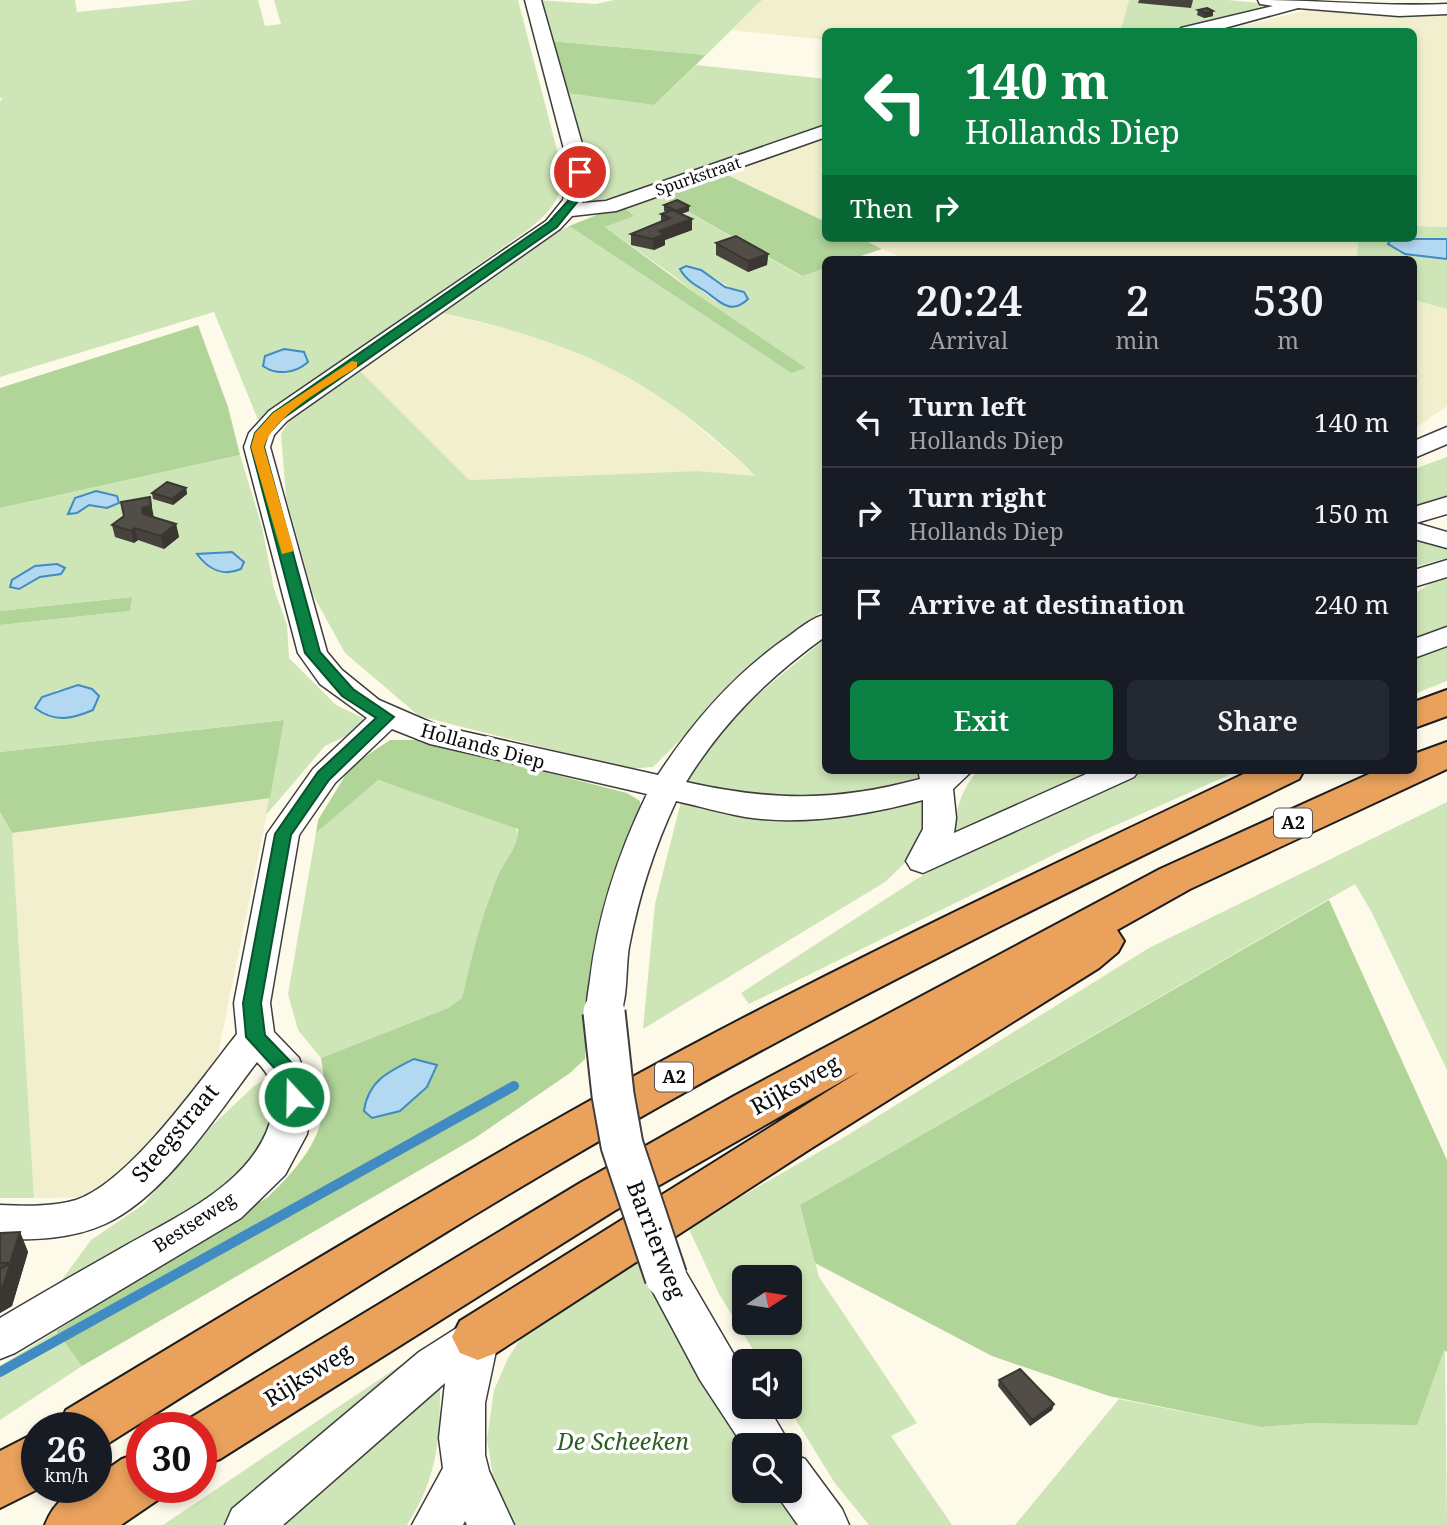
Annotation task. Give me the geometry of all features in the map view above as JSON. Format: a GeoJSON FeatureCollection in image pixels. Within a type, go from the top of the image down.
{"type":"FeatureCollection","features":[{"type":"Feature","properties":{"kind":"highway"},"geometry":{"type":"LineString","coordinates":[[1417,715],[1447,702]]}},
{"type":"Feature","properties":{"kind":"highway","name":"Rijksweg"},"geometry":{"type":"LineString","coordinates":[[1417,767],[1447,754]]}},
{"type":"Feature","properties":{"kind":"highway","name":"A2"},"geometry":{"type":"LineString","coordinates":[[111,1412],[383,1245],[656,1087],[928,942],[1277,774]]}},
{"type":"Feature","properties":{"kind":"highway","name":"Rijksweg"},"geometry":{"type":"LineString","coordinates":[[217,1431],[656,1163],[1175,878],[1402,774]]}},
{"type":"Feature","properties":{"kind":"highway","name":"A2"},"geometry":{"type":"LineString","coordinates":[[478,1337],[737,1171],[1084,957],[1175,878]]}},
{"type":"Feature","properties":{"kind":"highway"},"geometry":{"type":"LineString","coordinates":[[0,1482],[21,1468]]}},
{"type":"Feature","properties":{"kind":"highway"},"geometry":{"type":"LineString","coordinates":[[73,1525],[126,1489]]}},
{"type":"Feature","properties":{"kind":"street","name":"Hollands Diep"},"geometry":{"type":"LineString","coordinates":[[533,0],[580,172],[578,189],[567,210],[553,225],[278,416],[262,433],[257,447],[313,653],[347,692],[386,717],[430,734],[746,806],[804,809],[890,798],[943,775]]}},
{"type":"Feature","properties":{"kind":"street"},"geometry":{"type":"LineString","coordinates":[[1266,0],[1399,11],[1447,9]]}},
{"type":"Feature","properties":{"kind":"street"},"geometry":{"type":"LineString","coordinates":[[1204,28],[1291,7],[1294,2]]}},
{"type":"Feature","properties":{"kind":"street","name":"Spurkstraat"},"geometry":{"type":"LineString","coordinates":[[567,210],[609,207],[822,132]]}},
{"type":"Feature","properties":{"kind":"street"},"geometry":{"type":"LineString","coordinates":[[1417,449],[1447,435]]}},
{"type":"Feature","properties":{"kind":"street"},"geometry":{"type":"LineString","coordinates":[[1417,515],[1447,505]]}},
{"type":"Feature","properties":{"kind":"street"},"geometry":{"type":"LineString","coordinates":[[1417,532],[1447,540]]}},
{"type":"Feature","properties":{"kind":"street"},"geometry":{"type":"LineString","coordinates":[[1417,578],[1447,568]]}},
{"type":"Feature","properties":{"kind":"street","name":"Barrierweg"},"geometry":{"type":"LineString","coordinates":[[760,1433],[715,1366],[666,1277],[638,1202],[621,1143],[609,1074],[604,1012],[610,951],[623,885],[636,848],[664,789],[697,741],[743,687],[782,653],[822,625]]}},
{"type":"Feature","properties":{"kind":"street"},"geometry":{"type":"LineString","coordinates":[[1417,648],[1447,636]]}},
{"type":"Feature","properties":{"kind":"street"},"geometry":{"type":"LineString","coordinates":[[256,1037],[252,1003],[283,834],[324,776],[386,717]]}},
{"type":"Feature","properties":{"kind":"street"},"geometry":{"type":"LineString","coordinates":[[943,775],[939,835],[923,861],[1114,774]]}},
{"type":"Feature","properties":{"kind":"street","name":"Steegstraat"},"geometry":{"type":"LineString","coordinates":[[0,1222],[47,1223],[92,1211],[133,1185],[256,1037]]}},
{"type":"Feature","properties":{"kind":"street","name":"Bestseweg"},"geometry":{"type":"LineString","coordinates":[[0,1340],[226,1206],[271,1164],[288,1133],[294,1097],[286,1068],[256,1037]]}},
{"type":"Feature","properties":{"kind":"street"},"geometry":{"type":"LineString","coordinates":[[478,1337],[466,1394],[462,1430],[466,1468],[491,1525]]}},
{"type":"Feature","properties":{"kind":"street","name":"A2"},"geometry":{"type":"LineString","coordinates":[[248,1525],[434,1366],[478,1337]]}},
{"type":"Feature","properties":{"kind":"street"},"geometry":{"type":"LineString","coordinates":[[435,1525],[448,1507],[466,1468]]}},
{"type":"Feature","properties":{"kind":"street"},"geometry":{"type":"LineString","coordinates":[[802,1492],[826,1525]]}},
{"type":"Feature","properties":{"kind":"shaded area"},"geometry":{"type":"Polygon","coordinates":[[[762,0],[1129,0],[1121,28],[822,28],[822,40],[732,30],[762,0]]]}},
{"type":"Feature","properties":{"kind":"shaded area"},"geometry":{"type":"Polygon","coordinates":[[[1318,8],[1447,14],[1447,227],[1417,226],[1417,28],[1232,28],[1318,8]]]}},
{"type":"Feature","properties":{"kind":"shaded area"},"geometry":{"type":"Polygon","coordinates":[[[822,138],[822,220],[721,172],[822,138]]]}},
{"type":"Feature","properties":{"kind":"shaded area"},"geometry":{"type":"Polygon","coordinates":[[[868,242],[1358,242],[1357,256],[898,256],[868,242]]]}},
{"type":"Feature","properties":{"kind":"shaded area"},"geometry":{"type":"Polygon","coordinates":[[[1417,301],[1447,309],[1447,406],[1417,427],[1417,301]]]}},
{"type":"Feature","properties":{"kind":"shaded area"},"geometry":{"type":"Polygon","coordinates":[[[438,312],[539,337],[612,368],[659,394],[757,476],[698,471],[469,480],[358,369],[438,312]]]}},
{"type":"Feature","properties":{"kind":"shaded area"},"geometry":{"type":"Polygon","coordinates":[[[270,798],[217,1059],[212,1069],[112,1197],[34,1198],[12,833],[270,798]]]}},
{"type":"Feature","properties":{"kind":"green space"},"geometry":{"type":"Polygon","coordinates":[[[0,0],[75,0],[77,12],[194,0],[258,0],[265,26],[281,24],[274,0],[518,0],[563,173],[562,182],[553,205],[529,229],[258,420],[214,312],[0,377],[0,101],[3,99],[0,98],[0,0]],[[292,349],[277,351],[278,372],[293,371],[308,362],[292,349]]]}},
{"type":"Feature","properties":{"kind":"green space"},"geometry":{"type":"Polygon","coordinates":[[[538,0],[596,4],[614,0],[762,0],[706,55],[550,41],[538,0]]]}},
{"type":"Feature","properties":{"kind":"green space"},"geometry":{"type":"Polygon","coordinates":[[[1129,0],[1227,0],[1284,5],[1184,28],[1121,28],[1129,0]]]}},
{"type":"Feature","properties":{"kind":"green space"},"geometry":{"type":"Polygon","coordinates":[[[550,41],[706,55],[654,105],[566,93],[550,41]]]}},
{"type":"Feature","properties":{"kind":"green space"},"geometry":{"type":"Polygon","coordinates":[[[696,65],[822,79],[822,128],[585,206],[592,182],[566,93],[654,105],[696,65]]]}},
{"type":"Feature","properties":{"kind":"green space"},"geometry":{"type":"Polygon","coordinates":[[[721,172],[822,220],[822,242],[868,242],[882,249],[861,256],[822,256],[822,269],[802,276],[657,194],[721,172]]]}},
{"type":"Feature","properties":{"kind":"green space"},"geometry":{"type":"Polygon","coordinates":[[[657,194],[801,276],[822,269],[822,611],[775,646],[653,767],[628,769],[419,716],[345,653],[313,595],[286,497],[281,434],[291,418],[358,369],[469,480],[698,471],[755,476],[684,414],[620,373],[552,343],[438,312],[539,242],[569,226],[791,373],[675,277],[605,227],[633,215],[622,205],[657,194]],[[686,266],[680,271],[716,302],[740,290],[726,285],[707,273],[686,266]]]}},
{"type":"Feature","properties":{"kind":"green space"},"geometry":{"type":"Polygon","coordinates":[[[622,205],[634,216],[605,227],[696,294],[806,368],[791,373],[569,226],[622,205]]]}},
{"type":"Feature","properties":{"kind":"green space"},"geometry":{"type":"Polygon","coordinates":[[[1417,226],[1447,227],[1447,239],[1417,239],[1417,226]]]}},
{"type":"Feature","properties":{"kind":"green space"},"geometry":{"type":"Polygon","coordinates":[[[1358,242],[1393,242],[1398,252],[1447,259],[1447,309],[1417,301],[1417,256],[1357,256],[1358,242]]]}},
{"type":"Feature","properties":{"kind":"green space"},"geometry":{"type":"Polygon","coordinates":[[[198,325],[228,407],[240,455],[0,508],[0,388],[198,325]]]}},
{"type":"Feature","properties":{"kind":"green space"},"geometry":{"type":"Polygon","coordinates":[[[240,455],[262,527],[274,589],[287,625],[289,658],[336,705],[373,723],[325,746],[266,815],[283,720],[0,752],[0,625],[130,611],[131,597],[0,611],[0,508],[240,455]],[[227,551],[198,554],[213,569],[235,571],[242,558],[227,551]],[[84,685],[57,690],[36,709],[57,718],[78,716],[93,710],[84,685]]]}},
{"type":"Feature","properties":{"kind":"green space"},"geometry":{"type":"Polygon","coordinates":[[[1447,457],[1447,499],[1417,509],[1417,468],[1447,457]]]}},
{"type":"Feature","properties":{"kind":"green space"},"geometry":{"type":"Polygon","coordinates":[[[1417,540],[1447,545],[1447,558],[1417,566],[1417,540]]]}},
{"type":"Feature","properties":{"kind":"green space"},"geometry":{"type":"Polygon","coordinates":[[[1447,578],[1447,627],[1417,639],[1417,592],[1431,583],[1447,578]]]}},
{"type":"Feature","properties":{"kind":"green space"},"geometry":{"type":"Polygon","coordinates":[[[132,597],[130,611],[0,625],[0,611],[132,597]]]}},
{"type":"Feature","properties":{"kind":"green space"},"geometry":{"type":"Polygon","coordinates":[[[822,641],[822,774],[923,774],[931,816],[925,844],[885,882],[643,1029],[655,904],[686,782],[720,734],[750,701],[822,641]]]}},
{"type":"Feature","properties":{"kind":"green space"},"geometry":{"type":"Polygon","coordinates":[[[1447,642],[1447,681],[1417,693],[1417,653],[1447,642]]]}},
{"type":"Feature","properties":{"kind":"green space"},"geometry":{"type":"Polygon","coordinates":[[[284,720],[270,798],[12,833],[0,812],[0,752],[284,720]]]}},
{"type":"Feature","properties":{"kind":"green space"},"geometry":{"type":"Polygon","coordinates":[[[390,740],[420,740],[627,793],[640,801],[641,807],[588,1012],[585,1059],[570,1073],[475,1138],[82,1366],[56,1331],[268,1197],[297,1165],[308,1150],[322,1119],[324,1081],[321,1058],[448,1008],[462,998],[486,907],[516,841],[518,829],[378,780],[316,833],[318,820],[351,766],[390,740]]]}},
{"type":"Feature","properties":{"kind":"green space"},"geometry":{"type":"Polygon","coordinates":[[[976,774],[1087,774],[953,834],[960,800],[976,774]]]}},
{"type":"Feature","properties":{"kind":"green space"},"geometry":{"type":"Polygon","coordinates":[[[1128,774],[1231,774],[1094,835],[749,1004],[741,993],[915,880],[987,838],[1128,774]]]}},
{"type":"Feature","properties":{"kind":"green space"},"geometry":{"type":"Polygon","coordinates":[[[377,780],[515,826],[519,836],[490,895],[462,998],[448,1008],[321,1058],[298,1030],[288,994],[316,833],[377,780]]]}},
{"type":"Feature","properties":{"kind":"green space"},"geometry":{"type":"Polygon","coordinates":[[[1447,802],[1447,1070],[1371,911],[1355,884],[800,1205],[819,1277],[917,1423],[891,1436],[952,1525],[869,1525],[834,1482],[795,1419],[802,1419],[802,1349],[753,1349],[744,1335],[802,1335],[802,1265],[732,1265],[732,1315],[719,1294],[688,1227],[838,1141],[1149,948],[1447,802]]]}},
{"type":"Feature","properties":{"kind":"green space"},"geometry":{"type":"Polygon","coordinates":[[[0,812],[12,833],[34,1198],[0,1198],[0,812]]]}},
{"type":"Feature","properties":{"kind":"green space"},"geometry":{"type":"Polygon","coordinates":[[[1329,900],[1447,1160],[1447,1352],[1444,1350],[1417,1425],[1315,1423],[1261,1427],[1109,1396],[992,1356],[815,1263],[800,1205],[1329,900]]]}},
{"type":"Feature","properties":{"kind":"green space"},"geometry":{"type":"Polygon","coordinates":[[[275,1072],[280,1128],[200,1215],[58,1285],[91,1240],[144,1204],[200,1137],[253,1087],[275,1072]]]}},
{"type":"Feature","properties":{"kind":"green space","name":"De Scheeken"},"geometry":{"type":"Polygon","coordinates":[[[636,1251],[653,1293],[736,1433],[732,1433],[732,1503],[785,1503],[799,1525],[507,1525],[495,1489],[487,1439],[494,1390],[508,1358],[527,1329],[636,1251]]]}},
{"type":"Feature","properties":{"kind":"green space"},"geometry":{"type":"Polygon","coordinates":[[[56,1331],[82,1366],[0,1420],[0,1366],[56,1331]]]}},
{"type":"Feature","properties":{"kind":"green space"},"geometry":{"type":"Polygon","coordinates":[[[429,1346],[235,1525],[163,1525],[196,1503],[217,1503],[217,1489],[429,1346]]]}},
{"type":"Feature","properties":{"kind":"green space"},"geometry":{"type":"Polygon","coordinates":[[[1445,1350],[1447,1525],[1015,1525],[1119,1399],[1261,1427],[1315,1423],[1445,1350]]]}},
{"type":"Feature","properties":{"kind":"green space"},"geometry":{"type":"Polygon","coordinates":[[[440,1380],[436,1455],[426,1489],[407,1525],[272,1525],[440,1380]]]}},
{"type":"Feature","properties":{"kind":"water"},"geometry":{"type":"Polygon","coordinates":[[[1417,239],[1447,239],[1447,259],[1405,254],[1388,244],[1417,242],[1417,239]]]}},
{"type":"Feature","properties":{"kind":"water"},"geometry":{"type":"Polygon","coordinates":[[[686,266],[701,270],[725,287],[744,292],[748,299],[736,306],[725,305],[687,279],[680,269],[686,266]]]}},
{"type":"Feature","properties":{"kind":"water"},"geometry":{"type":"Polygon","coordinates":[[[284,349],[304,352],[308,362],[298,369],[286,372],[263,366],[265,356],[284,349]]]}},
{"type":"Feature","properties":{"kind":"water"},"geometry":{"type":"Polygon","coordinates":[[[96,491],[117,496],[119,503],[107,508],[89,505],[77,513],[68,514],[75,498],[96,491]]]}},
{"type":"Feature","properties":{"kind":"water"},"geometry":{"type":"Polygon","coordinates":[[[232,552],[244,562],[241,569],[228,572],[216,570],[197,554],[232,552]]]}},
{"type":"Feature","properties":{"kind":"water"},"geometry":{"type":"Polygon","coordinates":[[[57,564],[65,568],[61,574],[40,577],[19,589],[10,587],[12,580],[35,566],[57,564]]]}},
{"type":"Feature","properties":{"kind":"water"},"geometry":{"type":"Polygon","coordinates":[[[78,685],[92,689],[99,696],[93,710],[78,716],[57,718],[35,708],[42,697],[78,685]]]}},
{"type":"Feature","properties":{"kind":"water"},"geometry":{"type":"Polygon","coordinates":[[[414,1059],[437,1065],[427,1087],[400,1111],[372,1118],[364,1111],[370,1092],[381,1078],[414,1059]]]}},
{"type":"Feature","properties":{"kind":"building"},"geometry":{"type":"Polygon","coordinates":[[[1207,8],[1213,11],[1205,13],[1198,10],[1207,8]]]}},
{"type":"Feature","properties":{"kind":"building"},"geometry":{"type":"Polygon","coordinates":[[[677,200],[689,206],[676,211],[664,205],[677,200]]]}},
{"type":"Feature","properties":{"kind":"building"},"geometry":{"type":"Polygon","coordinates":[[[672,210],[692,219],[659,231],[665,234],[653,239],[631,234],[670,218],[661,214],[672,210]]]}},
{"type":"Feature","properties":{"kind":"building"},"geometry":{"type":"Polygon","coordinates":[[[736,236],[768,254],[748,261],[716,243],[736,236]]]}},
{"type":"Feature","properties":{"kind":"building"},"geometry":{"type":"Polygon","coordinates":[[[167,482],[186,488],[172,499],[152,493],[167,482]]]}},
{"type":"Feature","properties":{"kind":"building"},"geometry":{"type":"Polygon","coordinates":[[[150,497],[151,506],[142,508],[143,514],[176,524],[161,536],[135,528],[131,531],[112,525],[124,516],[121,502],[150,497]]]}},
{"type":"Feature","properties":{"kind":"building"},"geometry":{"type":"Polygon","coordinates":[[[20,1232],[10,1263],[0,1263],[0,1233],[20,1232]]]}},
{"type":"Feature","properties":{"kind":"building"},"geometry":{"type":"Polygon","coordinates":[[[11,1263],[3,1286],[0,1288],[0,1269],[11,1263]]]}},
{"type":"Feature","properties":{"kind":"building"},"geometry":{"type":"Polygon","coordinates":[[[1020,1369],[1054,1404],[1032,1420],[999,1380],[1020,1369]]]}},
{"type":"Feature","properties":{"kind":"waterway"},"geometry":{"type":"LineString","coordinates":[[0,1372],[514,1086]]}},
{"type":"Feature","properties":{"kind":"slow traffic"},"geometry":{"type":"LineString","coordinates":[[287,551],[257,447],[262,433],[278,416],[352,365]]}},
{"type":"Feature","properties":{"kind":"route"},"geometry":{"type":"LineString","coordinates":[[294,1097],[286,1068],[256,1037],[252,1003],[283,834],[324,776],[386,717],[368,708],[347,692],[331,677],[313,653],[257,447],[262,433],[278,416],[553,225],[573,201],[580,172]]}}]}
